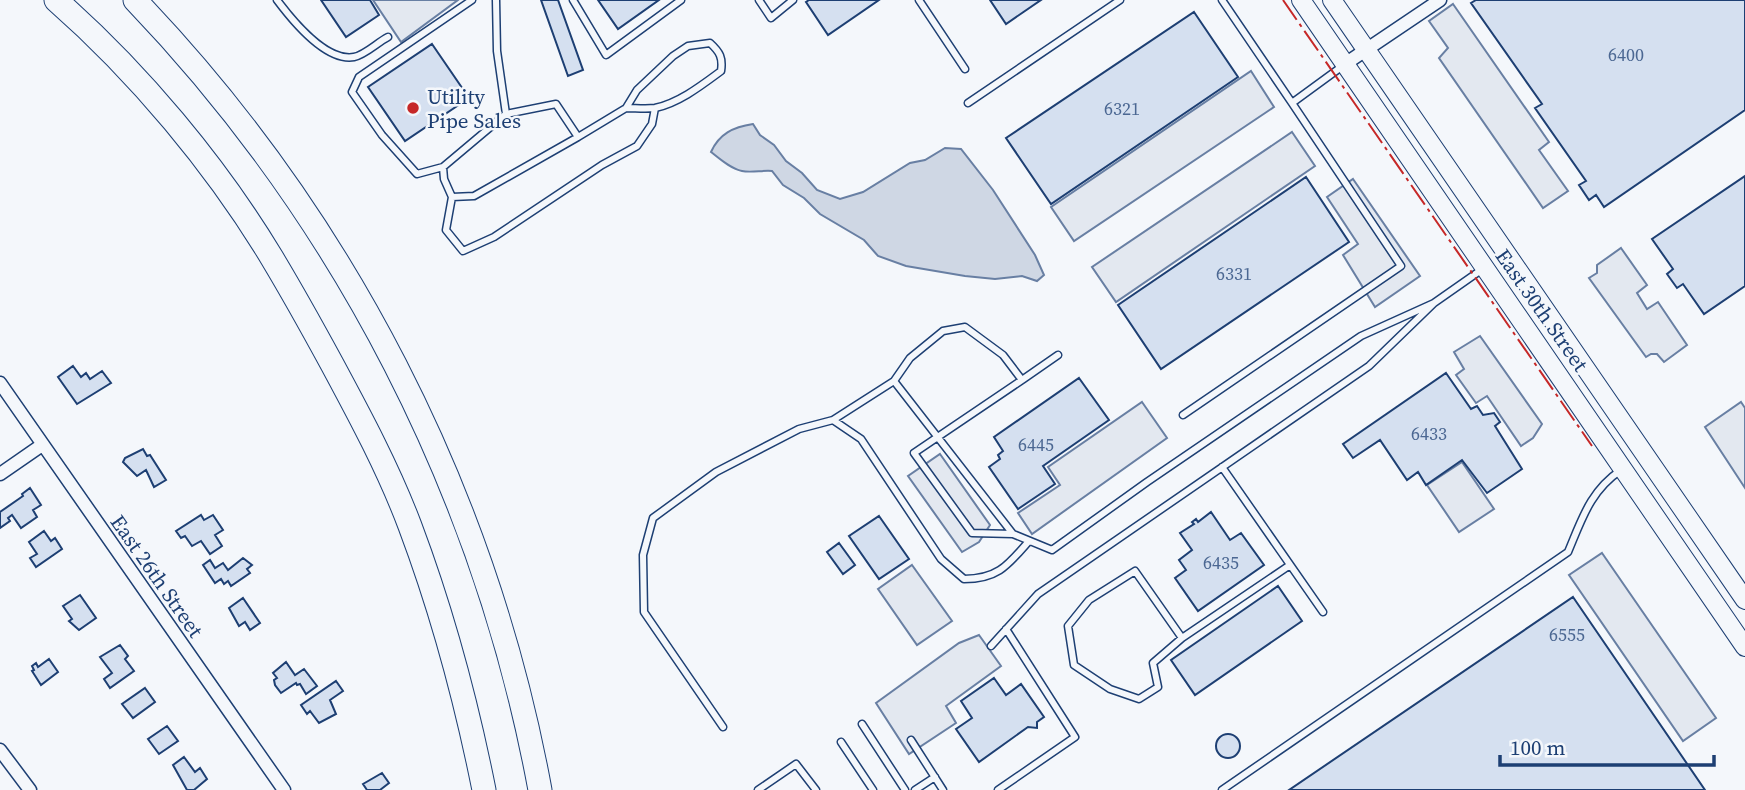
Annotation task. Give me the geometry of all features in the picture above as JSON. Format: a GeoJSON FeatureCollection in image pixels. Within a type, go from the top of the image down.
{"type":"FeatureCollection","features":[{"type":"Feature","properties":{"kind":"highway"},"geometry":{"type":"LineString","coordinates":[[56,0],[147,89],[213,172],[271,257],[365,424],[410,524],[442,622],[469,717],[484,790]]}},
{"type":"Feature","properties":{"kind":"highway"},"geometry":{"type":"LineString","coordinates":[[135,0],[193,63],[265,153],[335,256],[385,344],[425,424],[480,559],[516,680],[540,790]]}},
{"type":"Feature","properties":{"kind":"main road","name":"East 30th Street"},"geometry":{"type":"LineString","coordinates":[[1301,0],[1745,647]]}},
{"type":"Feature","properties":{"kind":"main road","name":"East 30th Street"},"geometry":{"type":"LineString","coordinates":[[1332,0],[1745,600]]}},
{"type":"Feature","properties":{"kind":"main road"},"geometry":{"type":"LineString","coordinates":[[1623,468],[1645,454]]}},
{"type":"Feature","properties":{"kind":"street"},"geometry":{"type":"LineString","coordinates":[[1345,64],[1440,0]]}},
{"type":"Feature","properties":{"kind":"street","name":"East 26th Street"},"geometry":{"type":"LineString","coordinates":[[0,383],[284,790]]}},
{"type":"Feature","properties":{"kind":"street"},"geometry":{"type":"LineString","coordinates":[[0,474],[42,445]]}},
{"type":"Feature","properties":{"kind":"street"},"geometry":{"type":"LineString","coordinates":[[0,750],[30,790]]}},
{"type":"Feature","properties":{"kind":"lane"},"geometry":{"type":"LineString","coordinates":[[277,0],[295,25],[332,54],[354,57],[388,37]]}},
{"type":"Feature","properties":{"kind":"lane"},"geometry":{"type":"LineString","coordinates":[[472,0],[359,77],[352,92],[382,135],[416,174],[443,167],[506,114],[556,104],[578,137]]}},
{"type":"Feature","properties":{"kind":"lane"},"geometry":{"type":"LineString","coordinates":[[496,0],[497,51],[506,114]]}},
{"type":"Feature","properties":{"kind":"lane"},"geometry":{"type":"LineString","coordinates":[[573,0],[606,55],[681,0]]}},
{"type":"Feature","properties":{"kind":"lane"},"geometry":{"type":"LineString","coordinates":[[759,0],[771,18],[793,0]]}},
{"type":"Feature","properties":{"kind":"lane"},"geometry":{"type":"LineString","coordinates":[[919,0],[965,69]]}},
{"type":"Feature","properties":{"kind":"lane"},"geometry":{"type":"LineString","coordinates":[[968,103],[1120,0]]}},
{"type":"Feature","properties":{"kind":"lane"},"geometry":{"type":"LineString","coordinates":[[1183,415],[1401,266],[1223,0]]}},
{"type":"Feature","properties":{"kind":"lane"},"geometry":{"type":"LineString","coordinates":[[452,197],[474,196],[626,108],[654,72],[688,47],[710,43],[718,51],[723,60],[721,71],[685,95],[655,107],[626,108]]}},
{"type":"Feature","properties":{"kind":"lane"},"geometry":{"type":"LineString","coordinates":[[1292,103],[1345,64]]}},
{"type":"Feature","properties":{"kind":"lane"},"geometry":{"type":"LineString","coordinates":[[443,167],[444,179],[452,197],[446,230],[463,251],[494,237],[602,165],[637,146],[652,124],[655,107]]}},
{"type":"Feature","properties":{"kind":"lane"},"geometry":{"type":"LineString","coordinates":[[991,646],[1038,594],[1368,366],[1433,303],[1485,267]]}},
{"type":"Feature","properties":{"kind":"lane"},"geometry":{"type":"LineString","coordinates":[[1058,355],[914,453],[972,533],[1013,534],[1052,550],[1361,336],[1433,303]]}},
{"type":"Feature","properties":{"kind":"lane"},"geometry":{"type":"LineString","coordinates":[[723,727],[644,612],[643,555],[653,518],[716,472],[799,429],[833,419],[894,381],[910,358],[943,331],[965,327],[1003,355],[1022,380]]}},
{"type":"Feature","properties":{"kind":"lane"},"geometry":{"type":"LineString","coordinates":[[894,381],[1013,534]]}},
{"type":"Feature","properties":{"kind":"lane"},"geometry":{"type":"LineString","coordinates":[[833,419],[861,439],[941,559],[964,579],[981,579],[1004,569],[1029,541]]}},
{"type":"Feature","properties":{"kind":"lane"},"geometry":{"type":"LineString","coordinates":[[1222,467],[1323,612]]}},
{"type":"Feature","properties":{"kind":"lane"},"geometry":{"type":"LineString","coordinates":[[1222,790],[1568,552],[1590,502],[1604,481],[1623,468]]}},
{"type":"Feature","properties":{"kind":"lane"},"geometry":{"type":"LineString","coordinates":[[1182,638],[1135,571],[1089,600],[1068,626],[1074,665],[1110,690],[1139,699],[1158,687],[1153,663],[1182,638],[1290,565]]}},
{"type":"Feature","properties":{"kind":"lane"},"geometry":{"type":"LineString","coordinates":[[998,790],[1075,737],[1006,629]]}},
{"type":"Feature","properties":{"kind":"lane"},"geometry":{"type":"LineString","coordinates":[[862,724],[905,790]]}},
{"type":"Feature","properties":{"kind":"lane"},"geometry":{"type":"LineString","coordinates":[[912,740],[943,790]]}},
{"type":"Feature","properties":{"kind":"lane"},"geometry":{"type":"LineString","coordinates":[[841,741],[873,790]]}},
{"type":"Feature","properties":{"kind":"lane"},"geometry":{"type":"LineString","coordinates":[[758,790],[796,764],[816,790]]}},
{"type":"Feature","properties":{"kind":"lane"},"geometry":{"type":"LineString","coordinates":[[915,790],[935,777]]}},
{"type":"Feature","properties":{"kind":"shaded area"},"geometry":{"type":"Polygon","coordinates":[[[373,0],[458,0],[401,42],[373,0]]]}},
{"type":"Feature","properties":{"kind":"shaded area"},"geometry":{"type":"Polygon","coordinates":[[[1453,4],[1549,142],[1539,150],[1568,191],[1543,208],[1439,58],[1448,48],[1429,21],[1453,4]]]}},
{"type":"Feature","properties":{"kind":"shaded area"},"geometry":{"type":"Polygon","coordinates":[[[1251,71],[1274,107],[1074,241],[1051,207],[1251,71]]]}},
{"type":"Feature","properties":{"kind":"shaded area"},"geometry":{"type":"Polygon","coordinates":[[[753,124],[760,135],[774,145],[786,161],[802,173],[817,190],[840,199],[863,192],[910,163],[925,160],[945,148],[961,149],[993,190],[1035,255],[1044,275],[1037,281],[1022,276],[995,279],[965,276],[906,266],[878,256],[864,240],[820,214],[804,198],[783,185],[772,171],[738,170],[711,152],[727,132],[753,124]]]}},
{"type":"Feature","properties":{"kind":"shaded area"},"geometry":{"type":"Polygon","coordinates":[[[1292,132],[1315,166],[1116,302],[1092,267],[1292,132]]]}},
{"type":"Feature","properties":{"kind":"shaded area"},"geometry":{"type":"Polygon","coordinates":[[[1353,179],[1420,276],[1375,307],[1343,255],[1358,244],[1327,197],[1353,179]]]}},
{"type":"Feature","properties":{"kind":"shaded area"},"geometry":{"type":"Polygon","coordinates":[[[1621,248],[1647,285],[1637,293],[1647,309],[1658,302],[1687,345],[1664,362],[1657,354],[1646,357],[1589,278],[1597,273],[1597,265],[1621,248]]]}},
{"type":"Feature","properties":{"kind":"shaded area"},"geometry":{"type":"Polygon","coordinates":[[[1480,336],[1542,424],[1533,438],[1521,446],[1487,396],[1476,403],[1456,375],[1464,369],[1454,352],[1480,336]]]}},
{"type":"Feature","properties":{"kind":"shaded area"},"geometry":{"type":"Polygon","coordinates":[[[1142,402],[1167,438],[1032,534],[1018,513],[1060,485],[1048,467],[1142,402]]]}},
{"type":"Feature","properties":{"kind":"shaded area"},"geometry":{"type":"Polygon","coordinates":[[[1741,402],[1745,408],[1745,488],[1705,427],[1741,402]]]}},
{"type":"Feature","properties":{"kind":"shaded area"},"geometry":{"type":"Polygon","coordinates":[[[940,454],[990,525],[979,542],[962,552],[908,476],[940,454]]]}},
{"type":"Feature","properties":{"kind":"shaded area"},"geometry":{"type":"Polygon","coordinates":[[[1462,462],[1494,509],[1459,532],[1427,485],[1462,462]]]}},
{"type":"Feature","properties":{"kind":"shaded area"},"geometry":{"type":"Polygon","coordinates":[[[1602,553],[1716,718],[1683,741],[1569,575],[1602,553]]]}},
{"type":"Feature","properties":{"kind":"shaded area"},"geometry":{"type":"Polygon","coordinates":[[[912,565],[952,621],[917,645],[878,589],[912,565]]]}},
{"type":"Feature","properties":{"kind":"shaded area"},"geometry":{"type":"Polygon","coordinates":[[[979,635],[1001,666],[946,706],[956,723],[909,754],[876,703],[959,643],[979,635]]]}},
{"type":"Feature","properties":{"kind":"building"},"geometry":{"type":"Polygon","coordinates":[[[321,0],[370,0],[379,15],[346,37],[321,0]]]}},
{"type":"Feature","properties":{"kind":"building"},"geometry":{"type":"Polygon","coordinates":[[[541,0],[558,0],[583,70],[568,76],[541,0]]]}},
{"type":"Feature","properties":{"kind":"building"},"geometry":{"type":"Polygon","coordinates":[[[598,0],[659,0],[618,29],[598,0]]]}},
{"type":"Feature","properties":{"kind":"building"},"geometry":{"type":"Polygon","coordinates":[[[879,0],[828,35],[806,2],[879,0]]]}},
{"type":"Feature","properties":{"kind":"building"},"geometry":{"type":"Polygon","coordinates":[[[990,0],[1041,0],[1006,24],[990,0]]]}},
{"type":"Feature","properties":{"kind":"building"},"geometry":{"type":"Polygon","coordinates":[[[1476,0],[1745,0],[1745,110],[1604,207],[1596,195],[1589,200],[1579,185],[1586,181],[1535,108],[1542,104],[1471,3],[1476,0]]]}},
{"type":"Feature","properties":{"kind":"building"},"geometry":{"type":"Polygon","coordinates":[[[1194,12],[1238,77],[1051,204],[1006,138],[1194,12]]]}},
{"type":"Feature","properties":{"kind":"building"},"geometry":{"type":"Polygon","coordinates":[[[432,44],[469,98],[405,141],[368,87],[432,44]]]}},
{"type":"Feature","properties":{"kind":"building"},"geometry":{"type":"Polygon","coordinates":[[[1745,176],[1745,286],[1704,314],[1683,284],[1677,288],[1667,274],[1673,269],[1652,239],[1745,176]]]}},
{"type":"Feature","properties":{"kind":"building"},"geometry":{"type":"Polygon","coordinates":[[[1306,177],[1349,242],[1161,369],[1118,305],[1306,177]]]}},
{"type":"Feature","properties":{"kind":"building"},"geometry":{"type":"Polygon","coordinates":[[[73,366],[81,377],[86,373],[90,379],[102,371],[111,383],[77,404],[58,377],[73,366]]]}},
{"type":"Feature","properties":{"kind":"building"},"geometry":{"type":"Polygon","coordinates":[[[1446,373],[1471,409],[1477,406],[1483,415],[1494,413],[1500,422],[1495,426],[1522,469],[1487,493],[1462,460],[1426,485],[1418,472],[1407,480],[1380,440],[1353,458],[1343,444],[1446,373]]]}},
{"type":"Feature","properties":{"kind":"building"},"geometry":{"type":"Polygon","coordinates":[[[1079,378],[1109,420],[1043,466],[1055,484],[1018,509],[989,467],[1000,459],[998,455],[1003,451],[994,437],[1079,378]]]}},
{"type":"Feature","properties":{"kind":"building"},"geometry":{"type":"Polygon","coordinates":[[[143,449],[166,480],[154,487],[146,470],[137,476],[123,462],[125,458],[143,449]]]}},
{"type":"Feature","properties":{"kind":"building"},"geometry":{"type":"Polygon","coordinates":[[[30,488],[41,505],[33,510],[37,517],[21,528],[12,515],[8,518],[10,521],[0,528],[0,512],[30,488]]]}},
{"type":"Feature","properties":{"kind":"building"},"geometry":{"type":"Polygon","coordinates":[[[1211,512],[1230,540],[1241,533],[1264,565],[1198,611],[1175,578],[1186,570],[1179,560],[1192,550],[1180,533],[1194,524],[1192,522],[1196,519],[1198,522],[1211,512]]]}},
{"type":"Feature","properties":{"kind":"building"},"geometry":{"type":"Polygon","coordinates":[[[201,515],[204,520],[213,515],[223,530],[215,535],[222,546],[210,554],[201,541],[192,546],[185,536],[181,538],[176,531],[201,515]]]}},
{"type":"Feature","properties":{"kind":"building"},"geometry":{"type":"Polygon","coordinates":[[[879,516],[909,559],[879,579],[849,536],[879,516]]]}},
{"type":"Feature","properties":{"kind":"building"},"geometry":{"type":"Polygon","coordinates":[[[44,531],[51,541],[55,538],[62,549],[36,567],[30,558],[37,554],[29,542],[44,531]]]}},
{"type":"Feature","properties":{"kind":"building"},"geometry":{"type":"Polygon","coordinates":[[[839,543],[855,565],[843,574],[827,552],[839,543]]]}},
{"type":"Feature","properties":{"kind":"building"},"geometry":{"type":"Polygon","coordinates":[[[243,558],[252,565],[247,569],[250,573],[231,586],[228,581],[224,584],[221,579],[215,583],[203,565],[210,560],[215,568],[223,563],[228,570],[243,558]]]}},
{"type":"Feature","properties":{"kind":"building"},"geometry":{"type":"Polygon","coordinates":[[[1278,586],[1302,621],[1195,695],[1171,660],[1278,586]]]}},
{"type":"Feature","properties":{"kind":"building"},"geometry":{"type":"Polygon","coordinates":[[[80,595],[96,618],[79,630],[69,621],[72,619],[63,606],[80,595]]]}},
{"type":"Feature","properties":{"kind":"building"},"geometry":{"type":"Polygon","coordinates":[[[1573,597],[1705,790],[1289,790],[1573,597]]]}},
{"type":"Feature","properties":{"kind":"building"},"geometry":{"type":"Polygon","coordinates":[[[243,598],[260,623],[250,630],[245,622],[239,626],[229,608],[243,598]]]}},
{"type":"Feature","properties":{"kind":"building"},"geometry":{"type":"Polygon","coordinates":[[[120,645],[128,656],[125,659],[134,671],[110,688],[104,679],[112,673],[100,657],[120,645]]]}},
{"type":"Feature","properties":{"kind":"building"},"geometry":{"type":"Polygon","coordinates":[[[49,659],[58,672],[41,685],[32,671],[32,666],[36,663],[38,667],[49,659]]]}},
{"type":"Feature","properties":{"kind":"building"},"geometry":{"type":"Polygon","coordinates":[[[286,662],[295,675],[304,669],[317,686],[306,694],[300,684],[296,683],[281,693],[275,685],[274,680],[277,678],[273,673],[286,662]]]}},
{"type":"Feature","properties":{"kind":"building"},"geometry":{"type":"Polygon","coordinates":[[[994,678],[1006,695],[1021,684],[1044,717],[1037,722],[1037,728],[1028,727],[979,762],[956,729],[972,718],[961,701],[994,678]]]}},
{"type":"Feature","properties":{"kind":"building"},"geometry":{"type":"Polygon","coordinates":[[[336,681],[343,691],[330,700],[336,714],[319,723],[310,711],[307,714],[301,705],[336,681]]]}},
{"type":"Feature","properties":{"kind":"building"},"geometry":{"type":"Polygon","coordinates":[[[145,688],[155,702],[133,718],[122,704],[145,688]]]}},
{"type":"Feature","properties":{"kind":"building"},"geometry":{"type":"Polygon","coordinates":[[[167,726],[178,741],[159,754],[148,739],[167,726]]]}},
{"type":"Feature","properties":{"kind":"building"},"geometry":{"type":"Polygon","coordinates":[[[1228,734],[1237,737],[1240,746],[1237,755],[1228,758],[1219,755],[1216,746],[1219,737],[1228,734]]]}},
{"type":"Feature","properties":{"kind":"building"},"geometry":{"type":"Polygon","coordinates":[[[184,757],[195,772],[200,768],[207,779],[194,790],[187,790],[173,765],[184,757]]]}},
{"type":"Feature","properties":{"kind":"building"},"geometry":{"type":"Polygon","coordinates":[[[382,773],[389,783],[380,790],[367,790],[363,784],[382,773]]]}},
{"type":"Feature","properties":{"kind":"power"},"geometry":{"type":"LineString","coordinates":[[1283,0],[1592,446]]}},
{"type":"Feature","properties":{"kind":"place","name":"Utility Pipe Sales"},"geometry":{"type":"Point","coordinates":[413,108]}}]}
